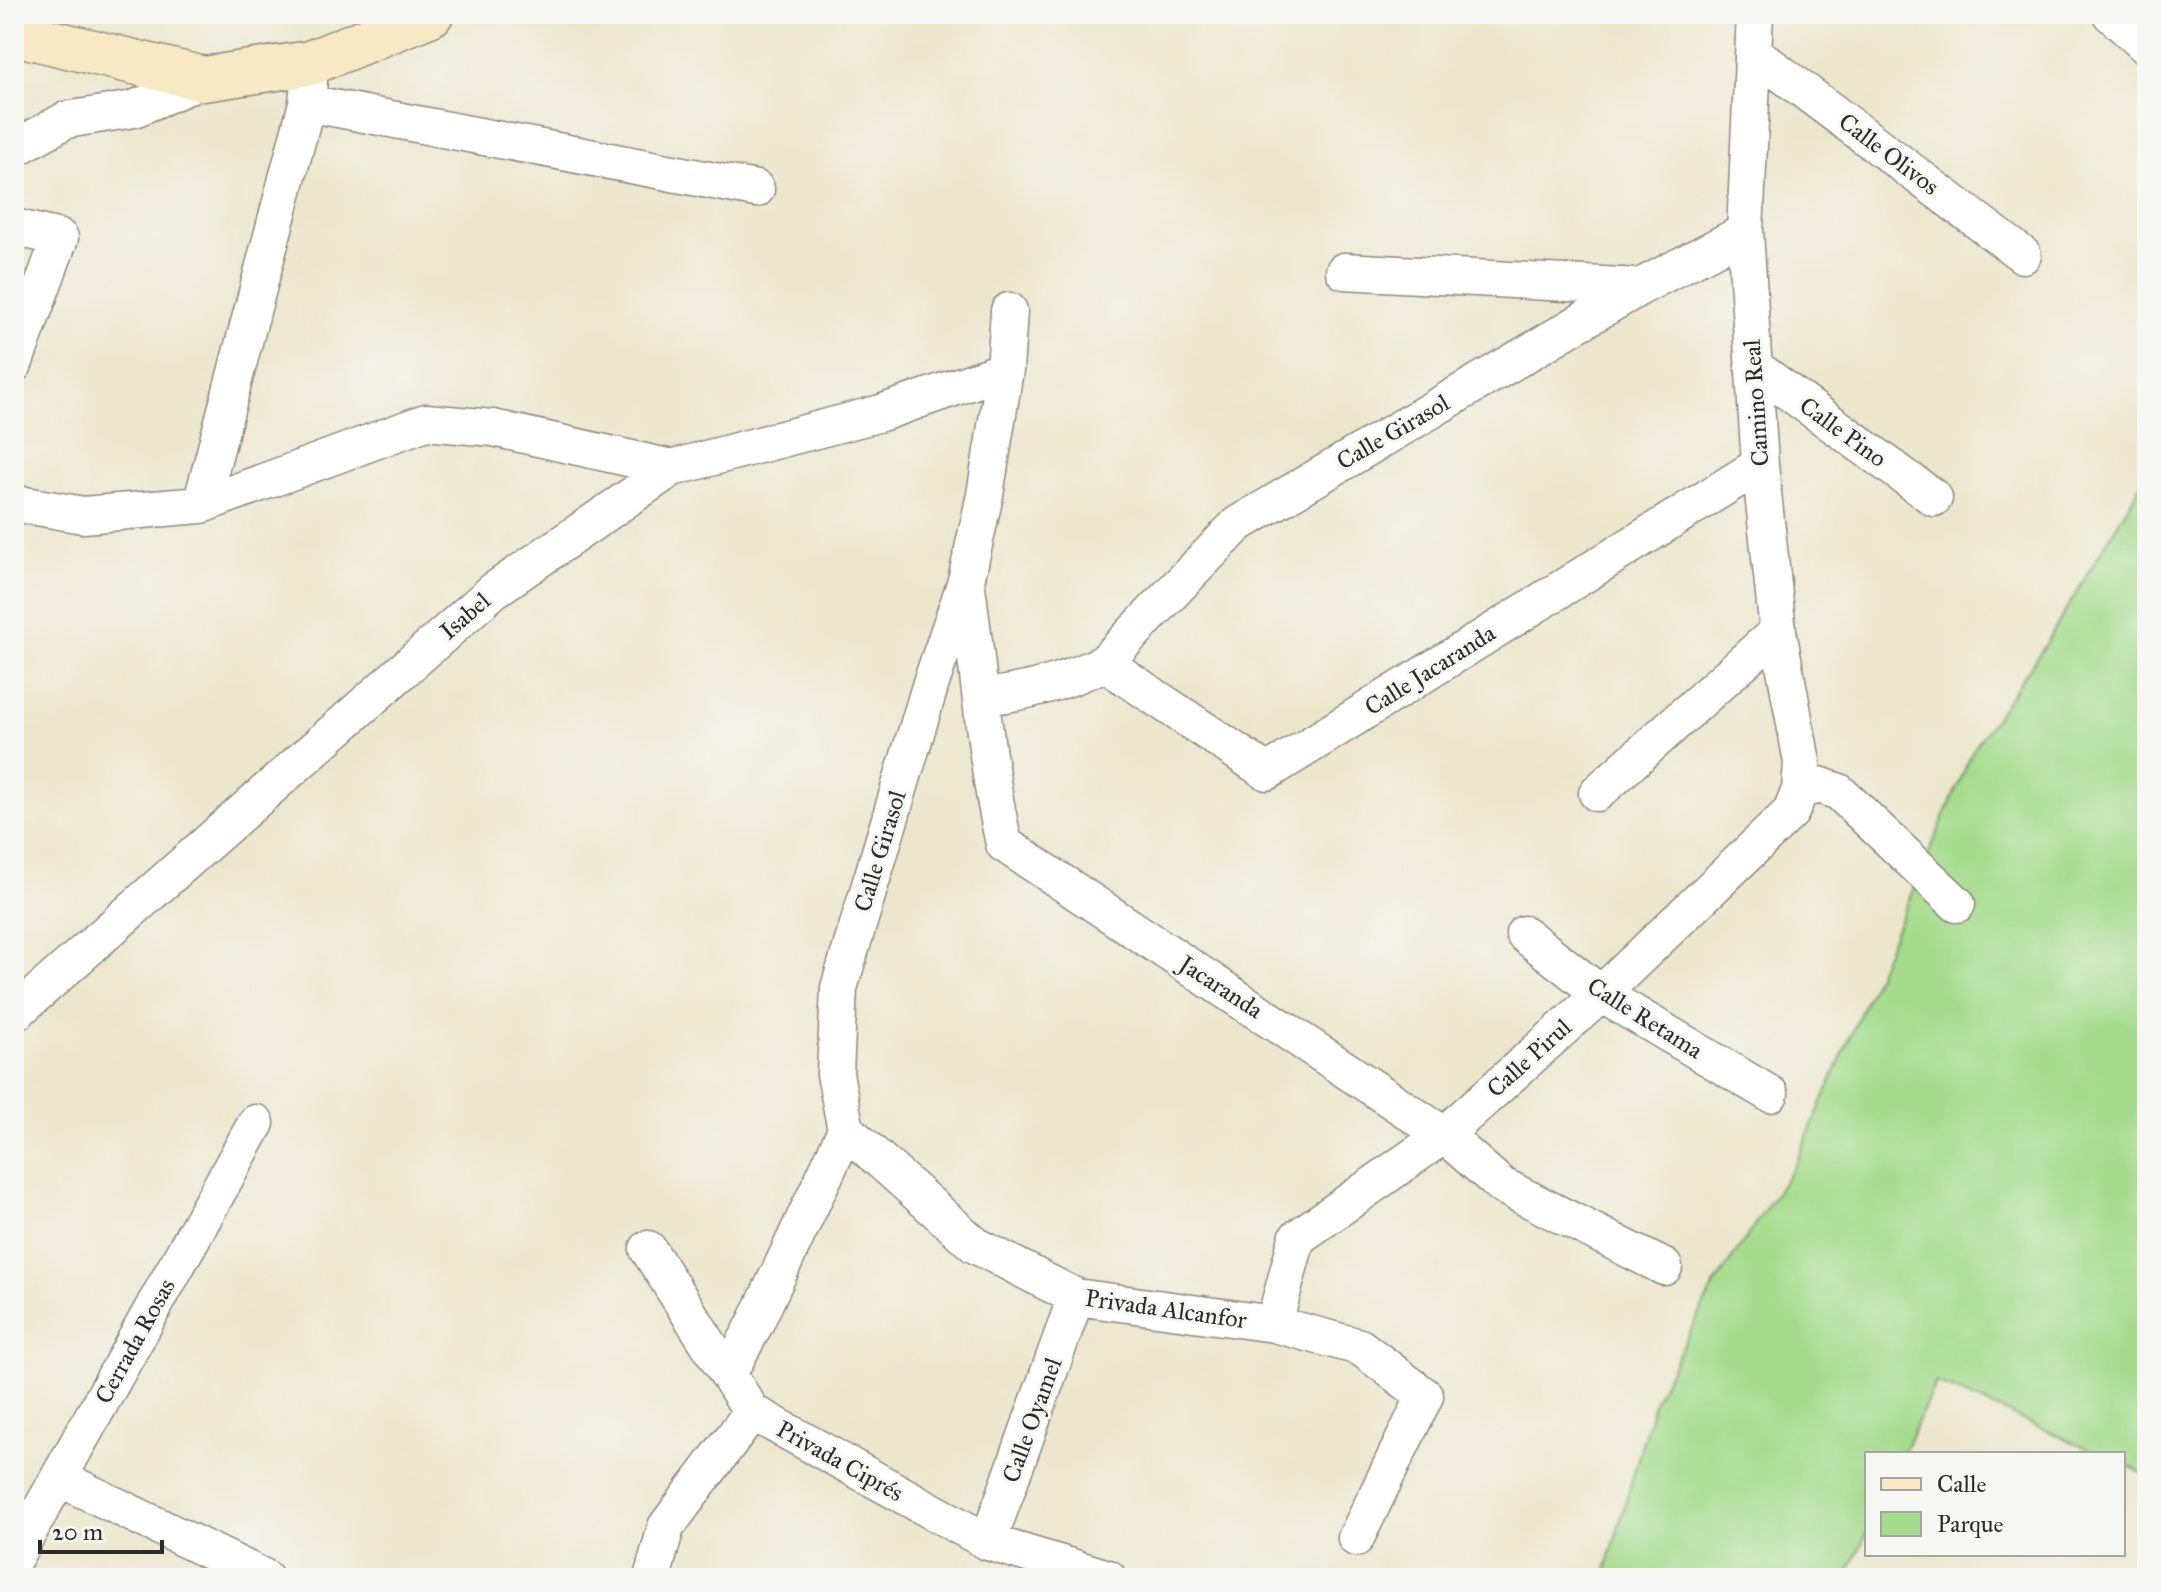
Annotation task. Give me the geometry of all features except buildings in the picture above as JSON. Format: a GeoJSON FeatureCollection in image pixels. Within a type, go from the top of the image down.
{"type":"FeatureCollection","features":[{"type":"Feature","properties":{"kind":"street"},"geometry":{"type":"LineString","coordinates":[[201,505],[309,83],[431,14]]}},
{"type":"Feature","properties":{"kind":"street","name":"Camino Real"},"geometry":{"type":"LineString","coordinates":[[1755,14],[1745,232],[1760,465],[1778,631],[1802,762],[1800,790]]}},
{"type":"Feature","properties":{"kind":"street"},"geometry":{"type":"LineString","coordinates":[[2111,14],[2147,47]]}},
{"type":"Feature","properties":{"kind":"street"},"geometry":{"type":"LineString","coordinates":[[14,33],[204,79],[309,83],[756,189]]}},
{"type":"Feature","properties":{"kind":"street","name":"Calle Olivos"},"geometry":{"type":"LineString","coordinates":[[1754,53],[2023,255]]}},
{"type":"Feature","properties":{"kind":"street"},"geometry":{"type":"LineString","coordinates":[[14,149],[66,120],[134,109],[204,79]]}},
{"type":"Feature","properties":{"kind":"street"},"geometry":{"type":"LineString","coordinates":[[14,227],[60,238],[14,364]]}},
{"type":"Feature","properties":{"kind":"street","name":"Calle Girasol"},"geometry":{"type":"LineString","coordinates":[[982,697],[1041,688],[1104,663],[1238,524],[1640,287],[1745,232]]}},
{"type":"Feature","properties":{"kind":"street"},"geometry":{"type":"LineString","coordinates":[[1344,271],[1640,287]]}},
{"type":"Feature","properties":{"kind":"street","name":"Calle Girasol"},"geometry":{"type":"LineString","coordinates":[[846,1130],[835,1074],[839,988],[931,683],[966,581],[985,495],[1005,370],[1009,311]]}},
{"type":"Feature","properties":{"kind":"street","name":"Calle Pino"},"geometry":{"type":"LineString","coordinates":[[1753,366],[1934,498]]}},
{"type":"Feature","properties":{"kind":"street","name":"Isabel"},"geometry":{"type":"LineString","coordinates":[[17,1006],[493,591],[672,468],[881,413],[1005,370]]}},
{"type":"Feature","properties":{"kind":"street"},"geometry":{"type":"LineString","coordinates":[[14,503],[83,515],[201,505],[426,422],[493,428],[672,468]]}},
{"type":"Feature","properties":{"kind":"street","name":"Calle Jacaranda"},"geometry":{"type":"LineString","coordinates":[[1104,663],[1267,772],[1760,465]]}},
{"type":"Feature","properties":{"kind":"street","name":"Jacaranda"},"geometry":{"type":"LineString","coordinates":[[966,581],[991,786],[1004,844],[1444,1135],[1501,1185],[1664,1267]]}},
{"type":"Feature","properties":{"kind":"street"},"geometry":{"type":"LineString","coordinates":[[1597,793],[1778,631]]}},
{"type":"Feature","properties":{"kind":"street"},"geometry":{"type":"LineString","coordinates":[[1800,790],[1819,785],[1839,792],[1957,904]]}},
{"type":"Feature","properties":{"kind":"street","name":"Calle Pirul"},"geometry":{"type":"LineString","coordinates":[[1274,1324],[1297,1238],[1444,1135],[1601,994],[1791,812],[1800,790]]}},
{"type":"Feature","properties":{"kind":"street","name":"Calle Retama"},"geometry":{"type":"LineString","coordinates":[[1524,934],[1601,994],[1770,1094]]}},
{"type":"Feature","properties":{"kind":"street","name":"Cerrada Rosas"},"geometry":{"type":"LineString","coordinates":[[14,1558],[256,1123]]}},
{"type":"Feature","properties":{"kind":"street"},"geometry":{"type":"LineString","coordinates":[[728,1374],[755,1324],[846,1130]]}},
{"type":"Feature","properties":{"kind":"street","name":"Privada Alcanfor"},"geometry":{"type":"LineString","coordinates":[[846,1130],[975,1245],[1076,1297],[1274,1324],[1360,1347],[1425,1396],[1356,1538]]}},
{"type":"Feature","properties":{"kind":"street","name":"Privada Ciprés"},"geometry":{"type":"LineString","coordinates":[[648,1249],[752,1412],[988,1542],[1108,1578]]}},
{"type":"Feature","properties":{"kind":"street","name":"Calle Oyamel"},"geometry":{"type":"LineString","coordinates":[[988,1542],[1076,1297]]}},
{"type":"Feature","properties":{"kind":"street"},"geometry":{"type":"LineString","coordinates":[[652,1578],[666,1527],[752,1412]]}},
{"type":"Feature","properties":{"kind":"street"},"geometry":{"type":"LineString","coordinates":[[59,1478],[265,1578]]}},
{"type":"Feature","properties":{"kind":"green space"},"geometry":{"type":"Polygon","coordinates":[[[2147,474],[2147,1475],[2125,1465],[2125,1452],[2095,1452],[1936,1382],[1904,1452],[1865,1452],[1865,1536],[1846,1578],[1604,1578],[1655,1399],[1715,1284],[1796,1163],[1973,750],[2046,644],[2147,474]]]}}]}
